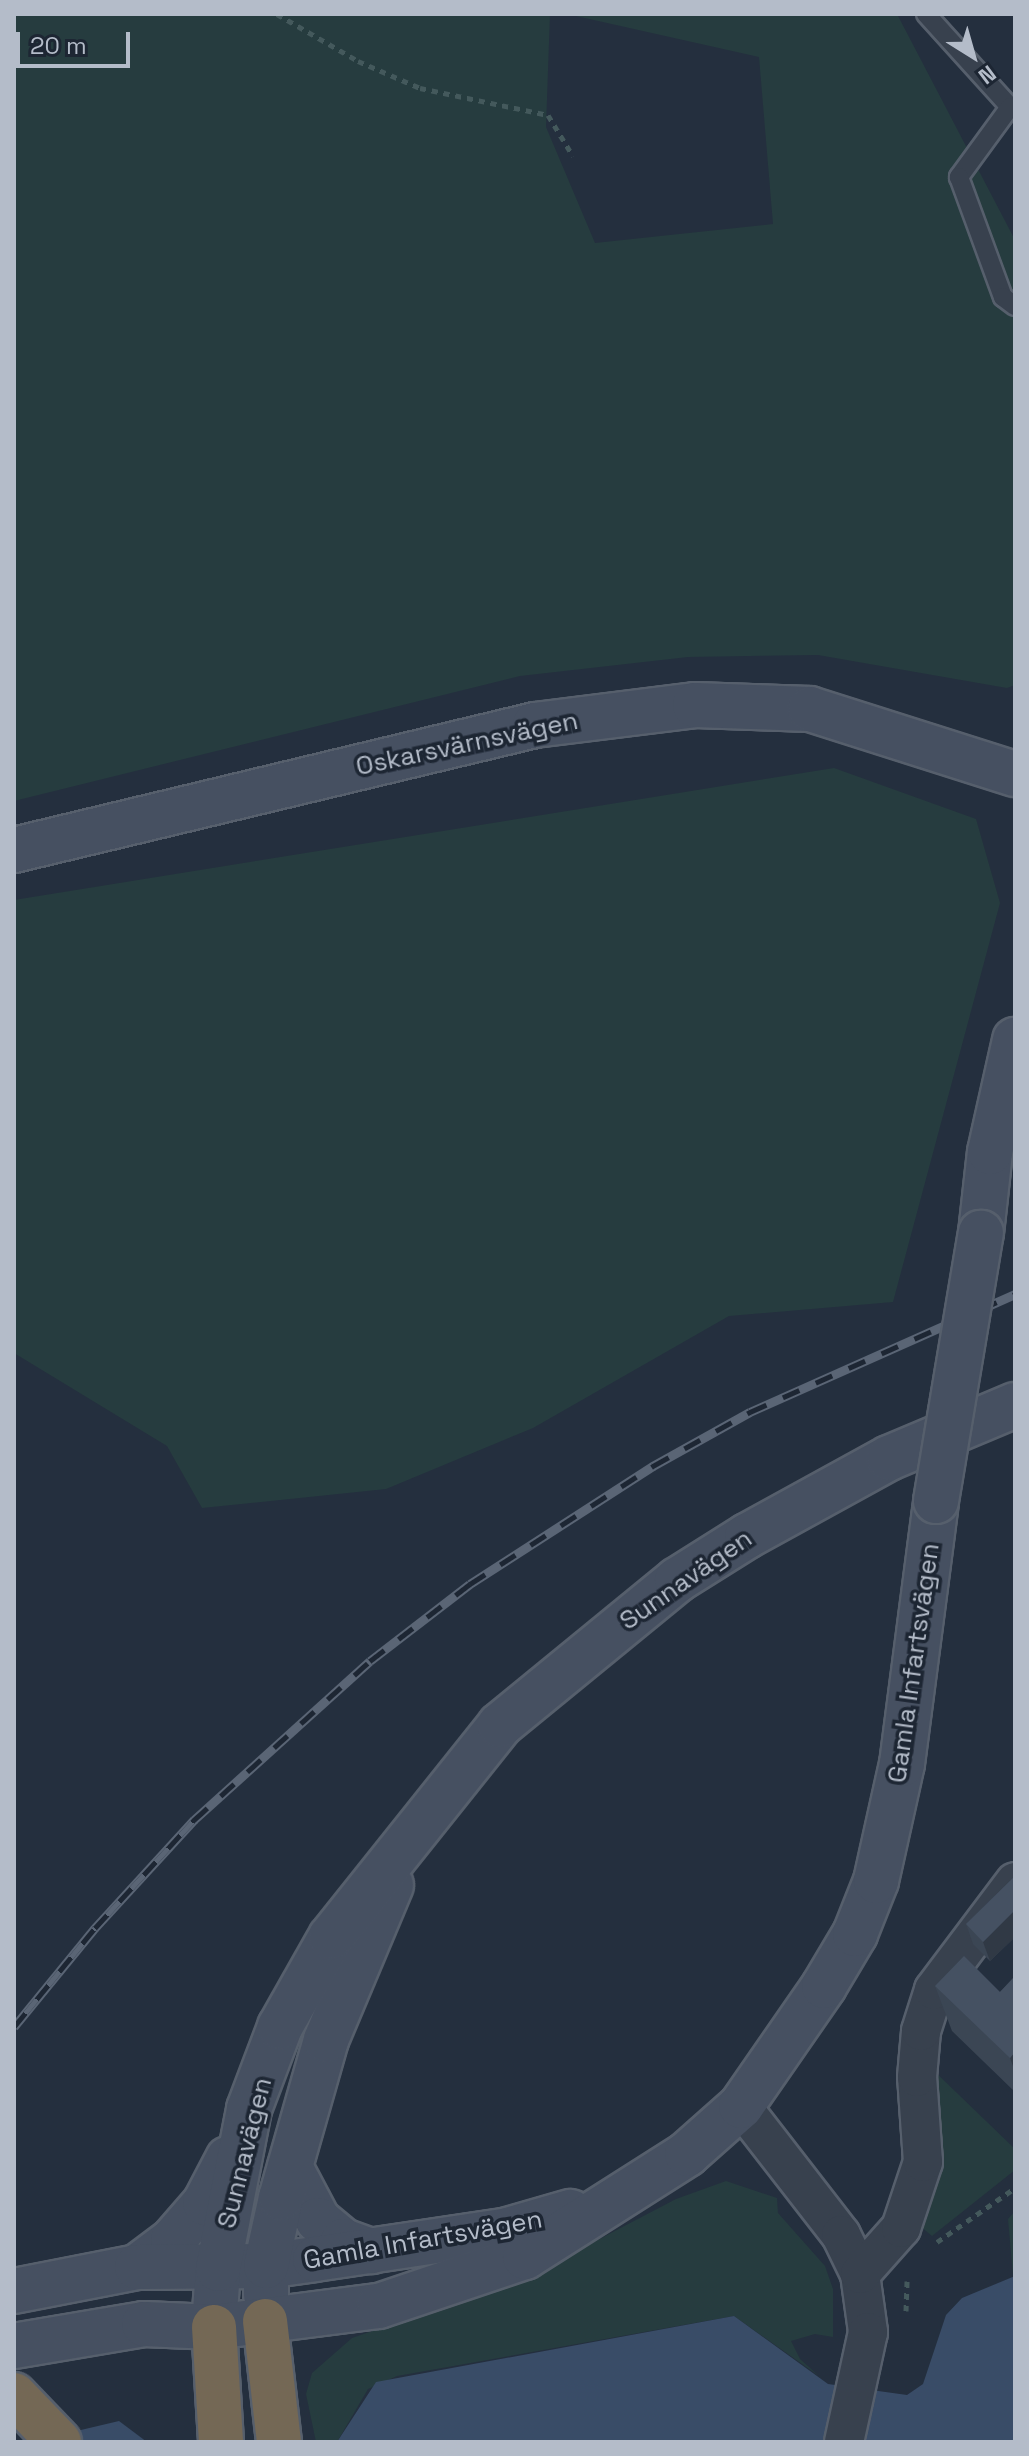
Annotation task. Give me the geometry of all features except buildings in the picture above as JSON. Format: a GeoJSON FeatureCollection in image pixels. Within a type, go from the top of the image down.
{"type":"FeatureCollection","features":[{"type":"Feature","properties":{"kind":"highway"},"geometry":{"type":"LineString","coordinates":[[265,2321],[279,2442]]}},
{"type":"Feature","properties":{"kind":"highway"},"geometry":{"type":"LineString","coordinates":[[214,2327],[221,2442]]}},
{"type":"Feature","properties":{"kind":"highway"},"geometry":{"type":"LineString","coordinates":[[14,2395],[59,2442]]}},
{"type":"Feature","properties":{"kind":"highway"},"geometry":{"type":"LineString","coordinates":[[14,2430],[30,2442]]}},
{"type":"Feature","properties":{"kind":"street","name":"Oskarsvärnsvägen"},"geometry":{"type":"LineString","coordinates":[[14,850],[535,725],[695,705],[810,709],[1015,774]]}},
{"type":"Feature","properties":{"kind":"street","name":"Gamla Infartsvägen"},"geometry":{"type":"LineString","coordinates":[[14,2346],[144,2324],[214,2327],[379,2306],[525,2257],[626,2196],[687,2154],[741,2106],[824,1986],[855,1934],[876,1881],[902,1764],[936,1501],[981,1233],[990,1152],[1015,1040]]}},
{"type":"Feature","properties":{"kind":"street","name":"Sunnavägen"},"geometry":{"type":"LineString","coordinates":[[214,2327],[218,2269],[249,2109],[280,2027],[331,1937],[500,1725],[677,1580],[889,1458],[1015,1405]]}},
{"type":"Feature","properties":{"kind":"street","name":"Sunnavägen"},"geometry":{"type":"LineString","coordinates":[[265,2321],[266,2266],[326,2040],[413,1832]]}},
{"type":"Feature","properties":{"kind":"street"},"geometry":{"type":"LineString","coordinates":[[860,2274],[901,2228],[923,2162],[917,2077],[921,2031],[934,1990],[1015,1882]]}},
{"type":"Feature","properties":{"kind":"street"},"geometry":{"type":"LineString","coordinates":[[741,2106],[841,2235],[860,2274],[868,2332],[844,2442]]}},
{"type":"Feature","properties":{"kind":"street"},"geometry":{"type":"LineString","coordinates":[[14,2291],[137,2267],[173,2240],[205,2203],[249,2109]]}},
{"type":"Feature","properties":{"kind":"street"},"geometry":{"type":"LineString","coordinates":[[290,2167],[318,2220],[343,2241],[371,2251]]}},
{"type":"Feature","properties":{"kind":"street","name":"Gamla Infartsvägen"},"geometry":{"type":"LineString","coordinates":[[137,2267],[218,2269],[266,2266],[371,2251],[508,2230],[626,2196]]}},
{"type":"Feature","properties":{"kind":"lane"},"geometry":{"type":"LineString","coordinates":[[926,14],[1010,107],[959,177],[1003,297],[1015,306]]}},
{"type":"Feature","properties":{"kind":"path"},"geometry":{"type":"LineString","coordinates":[[277,14],[358,61],[420,88],[548,115],[573,156]]}},
{"type":"Feature","properties":{"kind":"path"},"geometry":{"type":"LineString","coordinates":[[933,2244],[1015,2188]]}},
{"type":"Feature","properties":{"kind":"path"},"geometry":{"type":"LineString","coordinates":[[907,2279],[915,2267]]}},
{"type":"Feature","properties":{"kind":"green space"},"geometry":{"type":"Polygon","coordinates":[[[14,14],[550,14],[546,127],[595,243],[773,224],[759,57],[567,14],[897,14],[1015,240],[1015,685],[1007,688],[818,655],[688,657],[520,676],[14,801],[14,14]]]}},
{"type":"Feature","properties":{"kind":"green space"},"geometry":{"type":"Polygon","coordinates":[[[834,768],[976,819],[1000,903],[893,1302],[729,1316],[533,1428],[386,1489],[202,1508],[167,1446],[14,1353],[14,900],[834,768]]]}},
{"type":"Feature","properties":{"kind":"green space"},"geometry":{"type":"Polygon","coordinates":[[[929,2066],[1015,2149],[1015,2170],[932,2236],[920,2226],[929,2066]]]}},
{"type":"Feature","properties":{"kind":"green space"},"geometry":{"type":"Polygon","coordinates":[[[726,2181],[777,2198],[778,2213],[825,2266],[833,2289],[833,2337],[815,2334],[791,2341],[800,2359],[819,2376],[734,2316],[397,2376],[368,2389],[337,2442],[316,2442],[306,2394],[312,2373],[352,2338],[525,2278],[676,2199],[726,2181]]]}},
{"type":"Feature","properties":{"kind":"green space"},"geometry":{"type":"Polygon","coordinates":[[[1015,2211],[1015,2276],[1013,2276],[1008,2219],[1015,2211]]]}},
{"type":"Feature","properties":{"kind":"water"},"geometry":{"type":"Polygon","coordinates":[[[1015,2276],[1015,2442],[337,2442],[376,2382],[734,2316],[828,2384],[907,2395],[923,2384],[946,2315],[962,2298],[1015,2276]]]}},
{"type":"Feature","properties":{"kind":"water"},"geometry":{"type":"Polygon","coordinates":[[[119,2421],[147,2442],[30,2442],[119,2421]]]}},
{"type":"Feature","properties":{"kind":"railway"},"geometry":{"type":"LineString","coordinates":[[14,2027],[95,1928],[194,1820],[370,1661],[470,1584],[653,1466],[750,1412],[1015,1294]]}}]}
